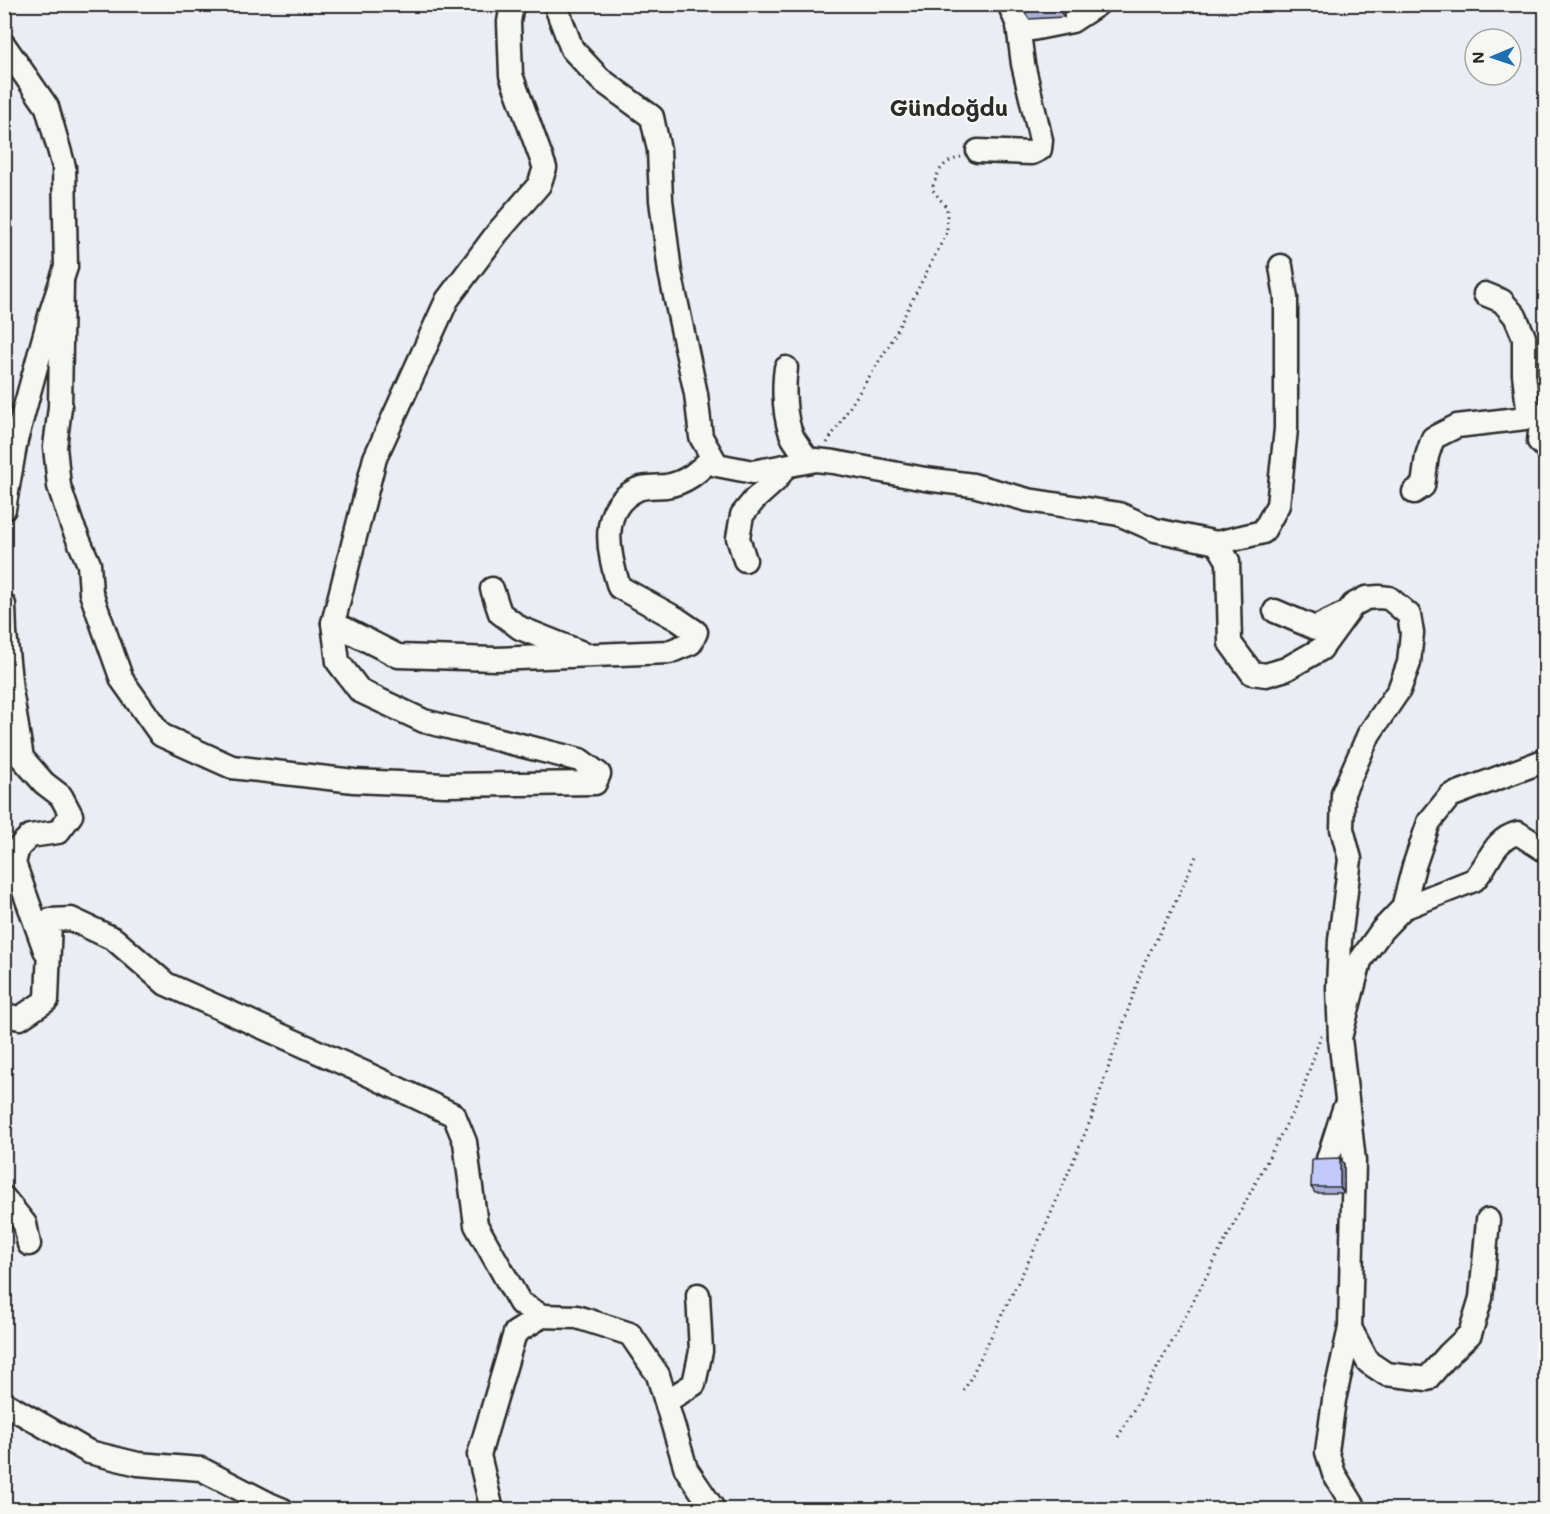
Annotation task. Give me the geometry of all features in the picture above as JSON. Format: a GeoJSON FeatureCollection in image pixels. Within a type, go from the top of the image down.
{"type":"FeatureCollection","features":[{"type":"Feature","properties":{"kind":"street"},"geometry":{"type":"LineString","coordinates":[[62,281],[60,407],[55,447],[59,486],[72,525],[89,564],[91,593],[122,680],[161,735],[232,767],[343,780],[445,785],[595,783],[599,774],[580,760],[424,721],[360,691],[338,662],[333,623],[375,458],[447,300],[498,232],[539,185],[545,168],[511,75],[509,22],[512,4]]}},
{"type":"Feature","properties":{"kind":"street"},"geometry":{"type":"LineString","coordinates":[[555,4],[572,49],[600,79],[652,117],[659,150],[661,200],[670,272],[696,394],[701,437],[717,465],[753,472],[813,461],[973,485],[1028,500],[1119,514],[1155,530],[1217,543],[1263,532],[1278,505],[1286,417],[1286,298],[1281,266]]}},
{"type":"Feature","properties":{"kind":"street"},"geometry":{"type":"LineString","coordinates":[[1013,15],[1032,29],[1072,21],[1098,4]]}},
{"type":"Feature","properties":{"kind":"street"},"geometry":{"type":"LineString","coordinates":[[978,151],[1032,153],[1040,149],[1041,140],[1013,15]]}},
{"type":"Feature","properties":{"kind":"street"},"geometry":{"type":"LineString","coordinates":[[4,45],[47,106],[64,167],[66,267],[44,334],[16,440],[4,509]]}},
{"type":"Feature","properties":{"kind":"street"},"geometry":{"type":"LineString","coordinates":[[1485,294],[1502,301],[1515,316],[1524,337],[1524,374],[1539,415],[1539,441],[1545,448]]}},
{"type":"Feature","properties":{"kind":"street"},"geometry":{"type":"LineString","coordinates":[[786,368],[785,406],[792,436],[813,461]]}},
{"type":"Feature","properties":{"kind":"street"},"geometry":{"type":"LineString","coordinates":[[1414,492],[1423,486],[1427,456],[1433,438],[1456,426],[1539,415]]}},
{"type":"Feature","properties":{"kind":"street"},"geometry":{"type":"LineString","coordinates":[[333,623],[398,656],[496,659],[669,652],[691,643],[696,632],[619,587],[611,562],[609,526],[617,503],[639,489],[669,486],[693,476],[712,458]]}},
{"type":"Feature","properties":{"kind":"street"},"geometry":{"type":"LineString","coordinates":[[746,560],[738,538],[742,514],[775,481],[786,466]]}},
{"type":"Feature","properties":{"kind":"street"},"geometry":{"type":"LineString","coordinates":[[1217,543],[1228,561],[1230,643],[1252,674],[1266,675],[1286,669],[1321,649],[1353,605],[1366,598],[1389,598],[1409,615],[1412,633],[1409,663],[1399,690],[1369,734],[1343,793],[1342,829],[1350,859],[1331,1037],[1347,1099],[1354,1161],[1350,1328],[1334,1400],[1327,1452],[1334,1474],[1356,1509]]}},
{"type":"Feature","properties":{"kind":"street"},"geometry":{"type":"LineString","coordinates":[[492,589],[500,613],[520,628],[587,655]]}},
{"type":"Feature","properties":{"kind":"street"},"geometry":{"type":"LineString","coordinates":[[4,605],[11,690],[22,758],[44,783],[61,796],[71,815],[58,832],[30,836],[18,848],[14,863],[48,960]]}},
{"type":"Feature","properties":{"kind":"street"},"geometry":{"type":"LineString","coordinates":[[1275,611],[1315,628],[1348,611]]}},
{"type":"Feature","properties":{"kind":"street"},"geometry":{"type":"LineString","coordinates":[[1403,908],[1429,822],[1450,796],[1545,760]]}},
{"type":"Feature","properties":{"kind":"street"},"geometry":{"type":"LineString","coordinates":[[1331,1037],[1360,961],[1382,930],[1403,908],[1474,880],[1482,871],[1494,849],[1506,836],[1518,833],[1545,851]]}},
{"type":"Feature","properties":{"kind":"street"},"geometry":{"type":"LineString","coordinates":[[4,1015],[20,1018],[47,1000],[50,920],[71,919],[114,939],[166,984],[454,1115],[465,1142],[476,1225],[520,1303],[542,1316],[577,1317],[630,1334],[658,1375],[686,1469],[714,1509]]}},
{"type":"Feature","properties":{"kind":"street"},"geometry":{"type":"LineString","coordinates":[[1328,1159],[1347,1099]]}},
{"type":"Feature","properties":{"kind":"street"},"geometry":{"type":"LineString","coordinates":[[4,1198],[25,1224],[29,1244]]}},
{"type":"Feature","properties":{"kind":"street"},"geometry":{"type":"LineString","coordinates":[[1350,1328],[1368,1362],[1386,1374],[1427,1379],[1470,1334],[1481,1298],[1488,1220]]}},
{"type":"Feature","properties":{"kind":"street"},"geometry":{"type":"LineString","coordinates":[[667,1401],[694,1384],[700,1351],[698,1295]]}},
{"type":"Feature","properties":{"kind":"street"},"geometry":{"type":"LineString","coordinates":[[492,1509],[479,1455],[515,1333],[542,1316]]}},
{"type":"Feature","properties":{"kind":"street"},"geometry":{"type":"LineString","coordinates":[[4,1403],[89,1452],[138,1464],[201,1469],[271,1505],[284,1509]]}},
{"type":"Feature","properties":{"kind":"path"},"geometry":{"type":"LineString","coordinates":[[813,461],[890,344],[947,232],[947,208],[932,189],[939,169],[949,161],[978,151]]}},
{"type":"Feature","properties":{"kind":"path"},"geometry":{"type":"LineString","coordinates":[[964,1391],[1044,1230],[1091,1119],[1144,963],[1171,912],[1197,854]]}},
{"type":"Feature","properties":{"kind":"path"},"geometry":{"type":"LineString","coordinates":[[1118,1437],[1173,1340],[1331,1037]]}},
{"type":"Feature","properties":{"kind":"building"},"geometry":{"type":"Polygon","coordinates":[[[1021,4],[1056,4],[1056,6],[1021,7],[1021,4]]]}},
{"type":"Feature","properties":{"kind":"building"},"geometry":{"type":"Polygon","coordinates":[[[1340,1158],[1340,1187],[1311,1187],[1312,1159],[1340,1158]]]}},
{"type":"Feature","properties":{"kind":"district","name":"Gündoğdu"},"geometry":{"type":"Point","coordinates":[949,106]}}]}
